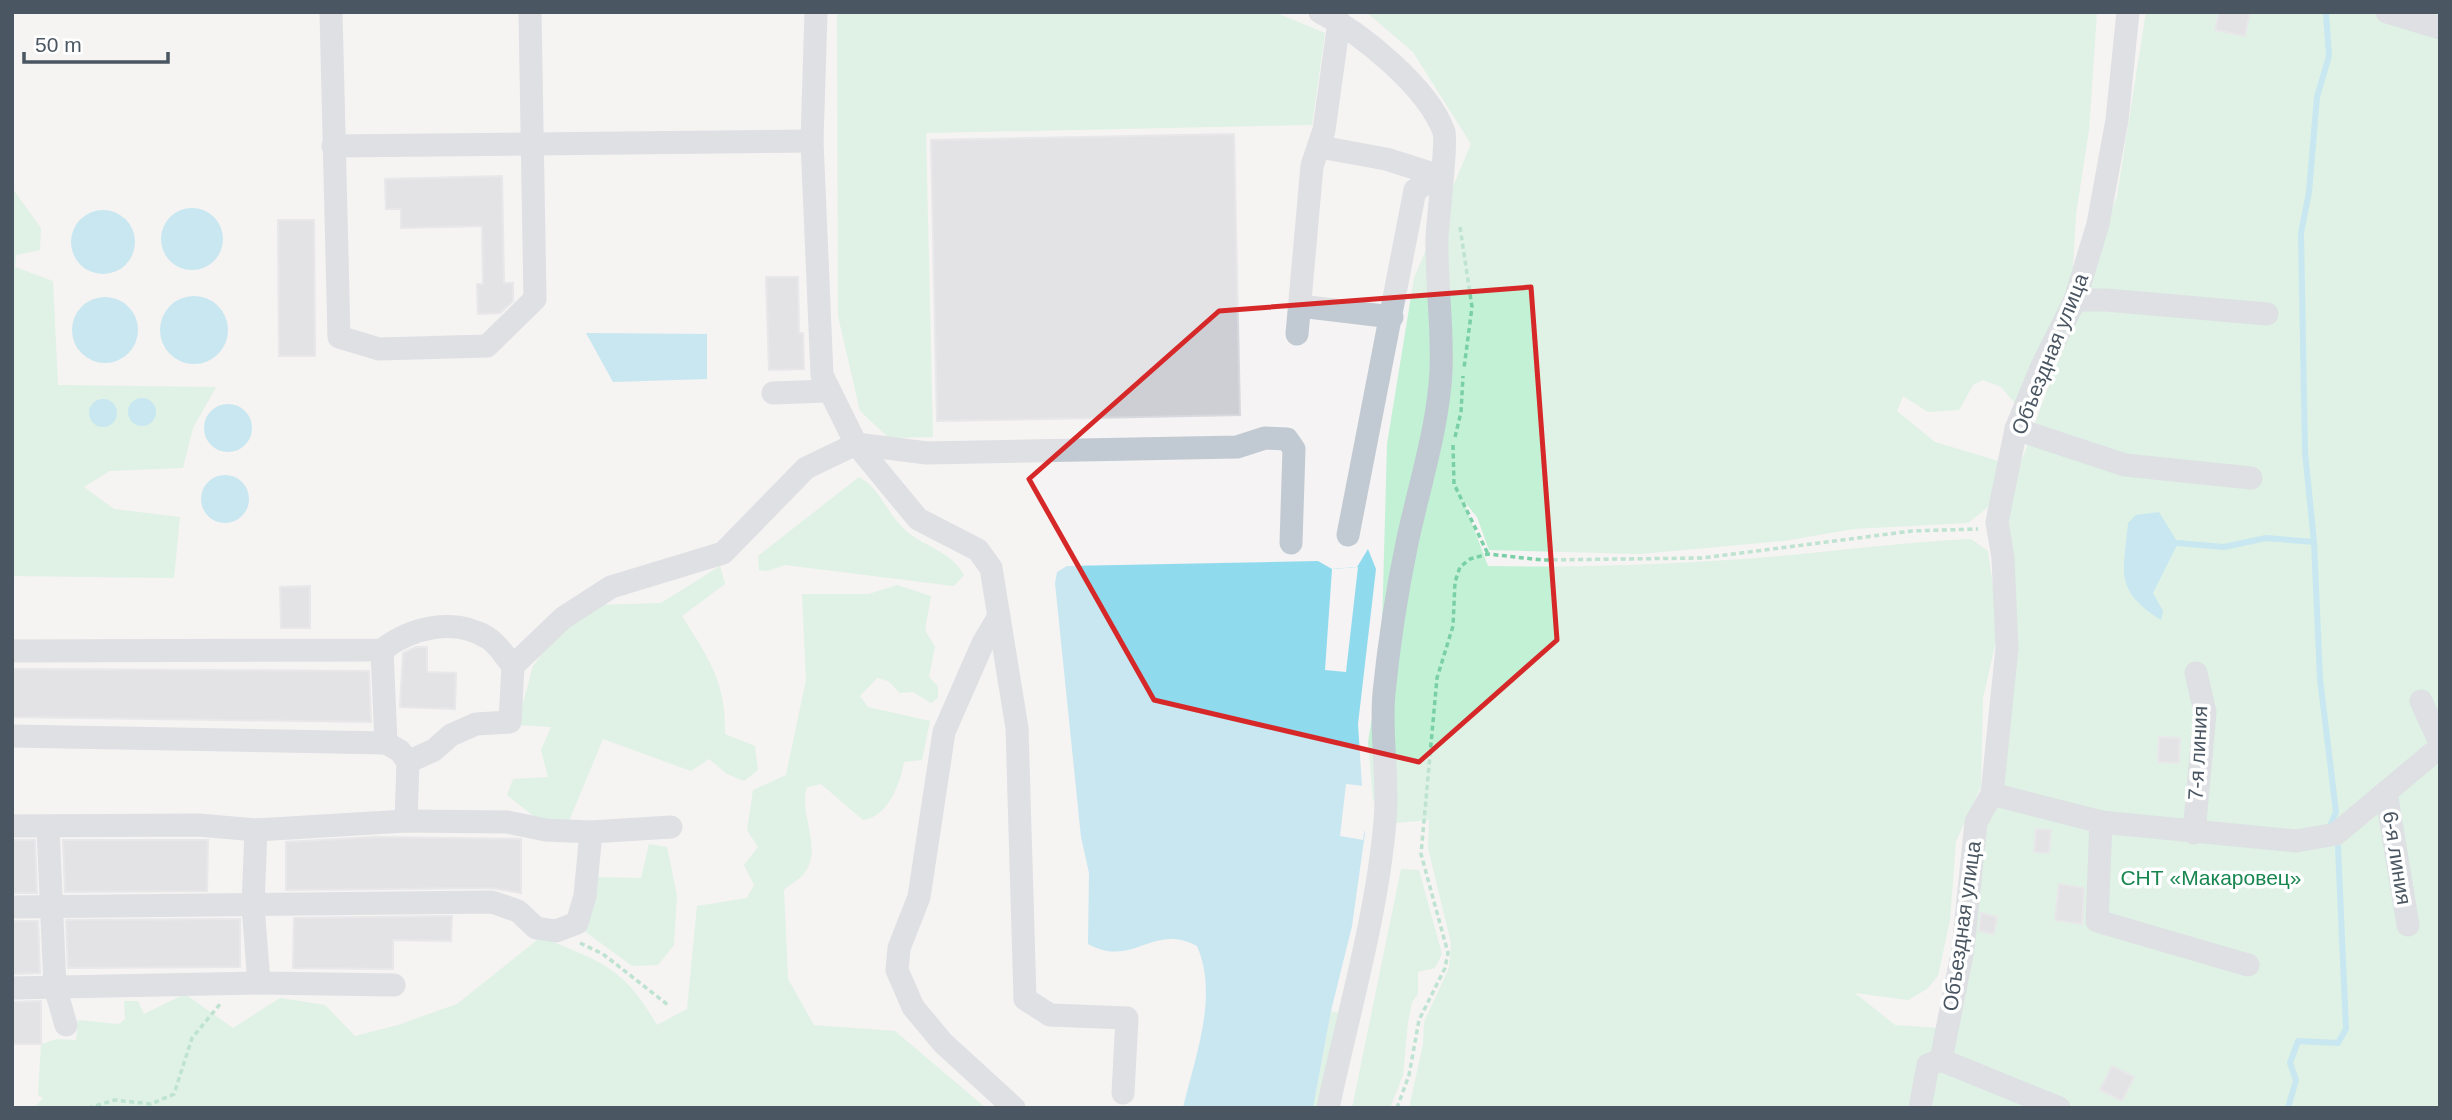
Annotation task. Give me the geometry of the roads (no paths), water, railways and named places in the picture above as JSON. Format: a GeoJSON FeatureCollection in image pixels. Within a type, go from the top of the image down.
{"type":"FeatureCollection","features":[{"type":"Feature","properties":{"kind":"street"},"geometry":{"type":"LineString","coordinates":[[331,12],[339,337],[379,349],[487,346],[536,299],[530,12]]}},
{"type":"Feature","properties":{"kind":"street"},"geometry":{"type":"LineString","coordinates":[[816,12],[812,141],[822,376],[827,391],[856,444],[918,519],[978,550],[991,568],[1017,728],[1025,999],[1050,1015],[1127,1018],[1123,1093]]}},
{"type":"Feature","properties":{"kind":"street","name":"Объездная улица"},"geometry":{"type":"LineString","coordinates":[[1944,1061],[1963,949],[1976,822],[1992,794],[2007,648],[2003,558],[1997,522],[2016,429],[2042,366],[2075,300],[2101,211],[2117,120],[2128,12]]}},
{"type":"Feature","properties":{"kind":"street"},"geometry":{"type":"LineString","coordinates":[[2387,12],[2440,29]]}},
{"type":"Feature","properties":{"kind":"street"},"geometry":{"type":"LineString","coordinates":[[1297,334],[1312,166],[1320,147],[1329,17]]}},
{"type":"Feature","properties":{"kind":"street"},"geometry":{"type":"LineString","coordinates":[[1328,1108],[1376,883],[1385,820],[1384,693],[1407,545],[1435,425],[1441,370],[1437,257],[1440,176],[1445,134],[1426,103],[1374,48],[1329,17]]}},
{"type":"Feature","properties":{"kind":"street"},"geometry":{"type":"LineString","coordinates":[[333,146],[812,141]]}},
{"type":"Feature","properties":{"kind":"street"},"geometry":{"type":"LineString","coordinates":[[1320,147],[1386,159],[1440,176]]}},
{"type":"Feature","properties":{"kind":"street"},"geometry":{"type":"LineString","coordinates":[[1348,535],[1415,190],[1440,176]]}},
{"type":"Feature","properties":{"kind":"street"},"geometry":{"type":"LineString","coordinates":[[2075,300],[2106,300],[2267,314]]}},
{"type":"Feature","properties":{"kind":"street"},"geometry":{"type":"LineString","coordinates":[[1300,306],[1392,317]]}},
{"type":"Feature","properties":{"kind":"street"},"geometry":{"type":"LineString","coordinates":[[773,393],[827,391]]}},
{"type":"Feature","properties":{"kind":"street"},"geometry":{"type":"LineString","coordinates":[[2016,429],[2125,465],[2251,478]]}},
{"type":"Feature","properties":{"kind":"street"},"geometry":{"type":"LineString","coordinates":[[513,666],[563,618],[611,587],[723,553],[806,468],[856,444],[927,453],[1237,447],[1265,438],[1287,439],[1294,449],[1292,544]]}},
{"type":"Feature","properties":{"kind":"street"},"geometry":{"type":"LineString","coordinates":[[999,616],[983,643],[944,732],[919,897],[899,947],[897,970],[913,1007],[943,1043],[1014,1108]]}},
{"type":"Feature","properties":{"kind":"street"},"geometry":{"type":"LineString","coordinates":[[12,651],[382,650],[401,636],[455,624],[490,638],[513,666],[510,722],[476,724],[451,735],[434,750],[408,762]]}},
{"type":"Feature","properties":{"kind":"street"},"geometry":{"type":"LineString","coordinates":[[382,650],[386,743]]}},
{"type":"Feature","properties":{"kind":"street","name":"7-я линия"},"geometry":{"type":"LineString","coordinates":[[2194,833],[2205,712],[2196,673]]}},
{"type":"Feature","properties":{"kind":"street"},"geometry":{"type":"LineString","coordinates":[[1992,794],[2101,822],[2194,833],[2296,841],[2336,834],[2440,745],[2421,701]]}},
{"type":"Feature","properties":{"kind":"street"},"geometry":{"type":"LineString","coordinates":[[12,736],[386,743],[400,751],[408,762],[406,821]]}},
{"type":"Feature","properties":{"kind":"street","name":"6-я линия"},"geometry":{"type":"LineString","coordinates":[[2386,792],[2408,925]]}},
{"type":"Feature","properties":{"kind":"street"},"geometry":{"type":"LineString","coordinates":[[12,826],[199,825],[256,830],[406,821],[507,822],[546,830],[591,832],[671,827]]}},
{"type":"Feature","properties":{"kind":"street"},"geometry":{"type":"LineString","coordinates":[[2101,822],[2097,921],[2248,965]]}},
{"type":"Feature","properties":{"kind":"street"},"geometry":{"type":"LineString","coordinates":[[48,827],[55,987],[66,1025]]}},
{"type":"Feature","properties":{"kind":"street"},"geometry":{"type":"LineString","coordinates":[[249,983],[256,830]]}},
{"type":"Feature","properties":{"kind":"street"},"geometry":{"type":"LineString","coordinates":[[12,907],[492,902],[518,912],[536,928],[556,931],[577,922],[585,896],[591,832]]}},
{"type":"Feature","properties":{"kind":"street"},"geometry":{"type":"LineString","coordinates":[[12,988],[249,983],[394,985]]}},
{"type":"Feature","properties":{"kind":"street"},"geometry":{"type":"LineString","coordinates":[[1920,1108],[1928,1065],[1944,1061],[2059,1108]]}},
{"type":"Feature","properties":{"kind":"water"},"geometry":{"type":"Polygon","coordinates":[[[192,208],[214,217],[223,239],[214,261],[192,270],[170,261],[161,239],[170,217],[192,208]]]}},
{"type":"Feature","properties":{"kind":"water"},"geometry":{"type":"Polygon","coordinates":[[[103,210],[115,212],[126,219],[133,230],[133,254],[126,265],[115,272],[103,274],[91,272],[80,265],[73,254],[71,242],[73,230],[80,219],[91,212],[103,210]]]}},
{"type":"Feature","properties":{"kind":"water"},"geometry":{"type":"Polygon","coordinates":[[[194,296],[207,299],[218,306],[225,317],[228,330],[225,343],[218,354],[207,361],[194,364],[181,361],[170,354],[163,343],[160,330],[163,317],[170,306],[181,299],[194,296]]]}},
{"type":"Feature","properties":{"kind":"water"},"geometry":{"type":"Polygon","coordinates":[[[105,297],[118,300],[128,307],[135,317],[138,330],[135,343],[128,353],[118,360],[105,363],[92,360],[82,353],[75,343],[72,330],[75,317],[82,307],[92,300],[105,297]]]}},
{"type":"Feature","properties":{"kind":"water"},"geometry":{"type":"Polygon","coordinates":[[[586,333],[707,334],[707,379],[613,382],[586,333]]]}},
{"type":"Feature","properties":{"kind":"water"},"geometry":{"type":"Polygon","coordinates":[[[142,398],[152,402],[156,412],[152,422],[142,426],[132,422],[128,412],[132,402],[142,398]]]}},
{"type":"Feature","properties":{"kind":"water"},"geometry":{"type":"Polygon","coordinates":[[[103,399],[113,403],[117,413],[113,423],[103,427],[93,423],[89,413],[93,403],[103,399]]]}},
{"type":"Feature","properties":{"kind":"water"},"geometry":{"type":"Polygon","coordinates":[[[228,404],[245,411],[252,428],[245,445],[228,452],[211,445],[204,428],[211,411],[228,404]]]}},
{"type":"Feature","properties":{"kind":"water"},"geometry":{"type":"Polygon","coordinates":[[[225,475],[242,482],[249,499],[242,516],[225,523],[208,516],[201,499],[208,482],[225,475]]]}},
{"type":"Feature","properties":{"kind":"water"},"geometry":{"type":"Polygon","coordinates":[[[2159,512],[2178,543],[2153,593],[2163,611],[2161,620],[2135,599],[2128,589],[2124,567],[2128,523],[2136,515],[2159,512]]]}},
{"type":"Feature","properties":{"kind":"water"},"geometry":{"type":"Polygon","coordinates":[[[1368,549],[1376,569],[1358,724],[1365,833],[1352,926],[1331,1011],[1313,1108],[1183,1108],[1199,1047],[1205,1006],[1206,986],[1197,946],[1181,940],[1167,939],[1118,951],[1104,950],[1088,944],[1089,873],[1081,837],[1055,583],[1057,572],[1067,566],[1318,561],[1332,569],[1357,567],[1368,549]]]}},
{"type":"Feature","properties":{"kind":"waterway"},"geometry":{"type":"LineString","coordinates":[[2314,542],[2305,452],[2301,233],[2309,192],[2317,97],[2329,56],[2326,13]]}},
{"type":"Feature","properties":{"kind":"waterway"},"geometry":{"type":"LineString","coordinates":[[2178,543],[2224,547],[2266,538],[2314,542],[2320,679],[2336,812],[2330,826]]}},
{"type":"Feature","properties":{"kind":"waterway"},"geometry":{"type":"LineString","coordinates":[[2288,1108],[2296,1080],[2290,1063],[2298,1041],[2338,1043],[2346,1029],[2338,847]]}},
{"type":"Feature","properties":{"kind":"park label","name":"СНТ «Макаровец»"},"geometry":{"type":"Point","coordinates":[2211,878]}}]}
